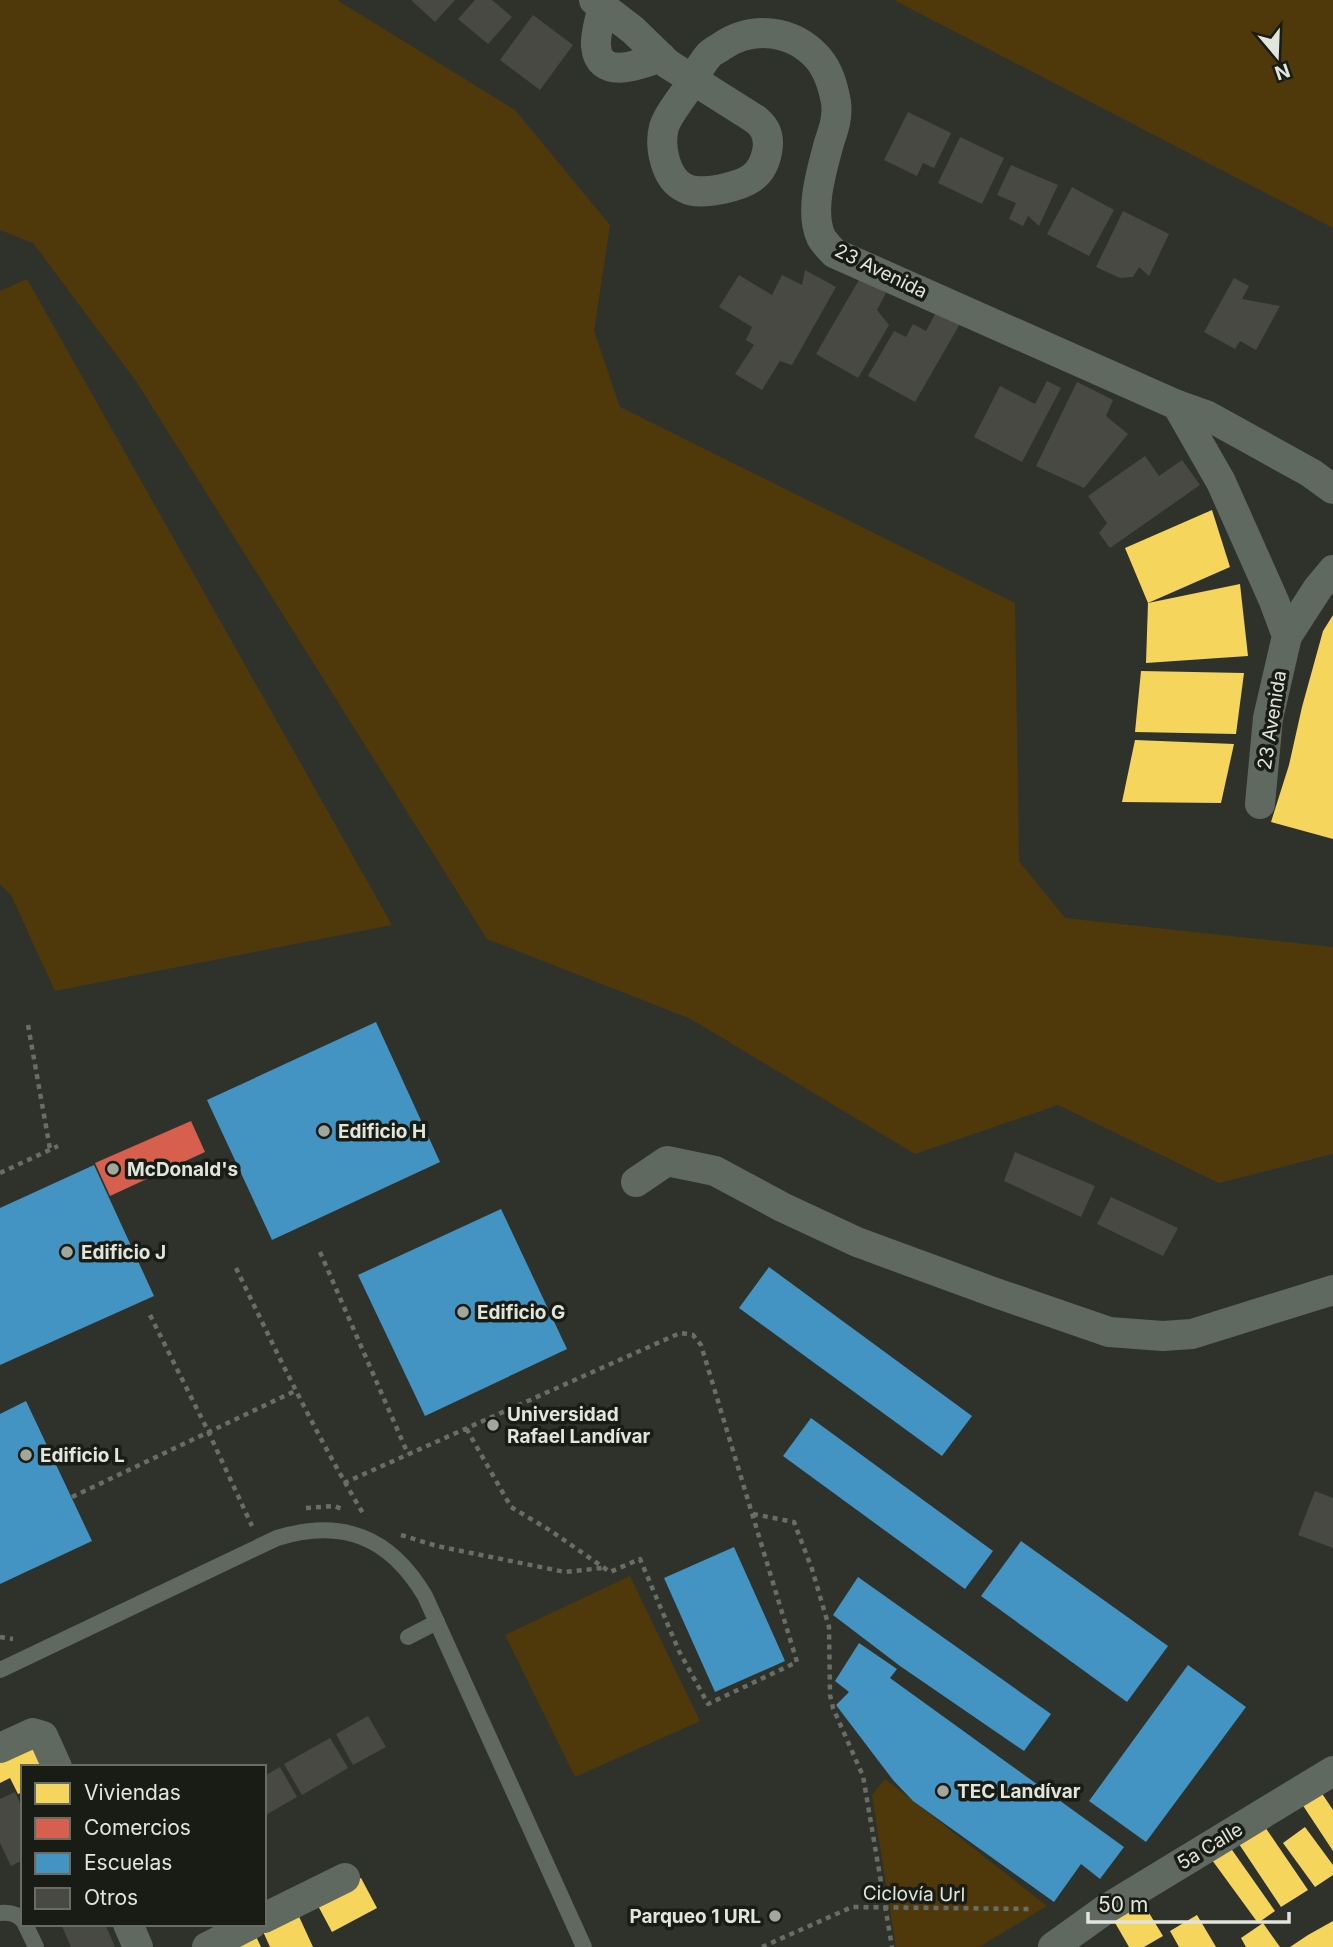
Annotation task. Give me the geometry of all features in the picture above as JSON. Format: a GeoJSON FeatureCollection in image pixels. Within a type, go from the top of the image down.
{"type":"FeatureCollection","features":[{"type":"Feature","properties":{"kind":"street","name":"23 Avenida"},"geometry":{"type":"LineString","coordinates":[[598,4],[632,30],[665,61],[755,119],[763,126],[768,145],[764,162],[751,179],[742,185],[708,192],[684,188],[674,179],[667,167],[662,139],[665,124],[709,54],[743,35],[762,32],[793,40],[818,58],[829,74],[834,91],[838,114],[816,204],[817,224],[822,239],[834,253],[1177,405],[1208,416],[1311,472],[1333,489]]}},
{"type":"Feature","properties":{"kind":"street"},"geometry":{"type":"LineString","coordinates":[[598,4],[596,44],[599,57],[606,65],[625,69],[665,61]]}},
{"type":"Feature","properties":{"kind":"street"},"geometry":{"type":"LineString","coordinates":[[1177,405],[1236,513],[1275,601],[1287,636]]}},
{"type":"Feature","properties":{"kind":"street","name":"23 Avenida"},"geometry":{"type":"LineString","coordinates":[[1259,804],[1268,718],[1287,636],[1333,570]]}},
{"type":"Feature","properties":{"kind":"street"},"geometry":{"type":"LineString","coordinates":[[636,1182],[667,1161],[715,1171],[782,1207],[857,1242],[1109,1332],[1192,1335],[1333,1290]]}},
{"type":"Feature","properties":{"kind":"street"},"geometry":{"type":"LineString","coordinates":[[0,1748],[33,1733],[43,1736],[56,1765]]}},
{"type":"Feature","properties":{"kind":"street","name":"5a Calle"},"geometry":{"type":"LineString","coordinates":[[1053,1947],[1106,1909],[1333,1772]]}},
{"type":"Feature","properties":{"kind":"street"},"geometry":{"type":"LineString","coordinates":[[266,1917],[345,1878]]}},
{"type":"Feature","properties":{"kind":"street"},"geometry":{"type":"LineString","coordinates":[[129,1926],[138,1947]]}},
{"type":"Feature","properties":{"kind":"street"},"geometry":{"type":"LineString","coordinates":[[207,1947],[248,1926]]}},
{"type":"Feature","properties":{"kind":"lane"},"geometry":{"type":"LineString","coordinates":[[0,1670],[277,1538],[299,1531],[315,1530],[344,1532],[381,1545],[399,1560],[425,1596],[584,1947]]}},
{"type":"Feature","properties":{"kind":"lane"},"geometry":{"type":"LineString","coordinates":[[408,1637],[437,1622]]}},
{"type":"Feature","properties":{"kind":"lane"},"geometry":{"type":"LineString","coordinates":[[0,1656],[35,1654]]}},
{"type":"Feature","properties":{"kind":"lane"},"geometry":{"type":"LineString","coordinates":[[0,1913],[9,1912],[21,1918]]}},
{"type":"Feature","properties":{"kind":"lane"},"geometry":{"type":"LineString","coordinates":[[26,1926],[36,1947]]}},
{"type":"Feature","properties":{"kind":"path"},"geometry":{"type":"LineString","coordinates":[[28,1025],[50,1149]]}},
{"type":"Feature","properties":{"kind":"path"},"geometry":{"type":"LineString","coordinates":[[0,1173],[58,1146]]}},
{"type":"Feature","properties":{"kind":"path"},"geometry":{"type":"LineString","coordinates":[[320,1252],[408,1454]]}},
{"type":"Feature","properties":{"kind":"path"},"geometry":{"type":"LineString","coordinates":[[236,1268],[295,1391],[363,1514]]}},
{"type":"Feature","properties":{"kind":"path"},"geometry":{"type":"LineString","coordinates":[[150,1315],[253,1526]]}},
{"type":"Feature","properties":{"kind":"path"},"geometry":{"type":"LineString","coordinates":[[344,1483],[466,1428],[680,1333],[693,1335],[701,1345],[797,1662],[708,1704],[679,1651],[640,1559],[610,1572],[512,1507],[466,1428]]}},
{"type":"Feature","properties":{"kind":"path"},"geometry":{"type":"LineString","coordinates":[[72,1497],[295,1391]]}},
{"type":"Feature","properties":{"kind":"path"},"geometry":{"type":"LineString","coordinates":[[298,1509],[334,1506],[344,1509]]}},
{"type":"Feature","properties":{"kind":"path"},"geometry":{"type":"LineString","coordinates":[[354,1512],[374,1521]]}},
{"type":"Feature","properties":{"kind":"path"},"geometry":{"type":"LineString","coordinates":[[753,1514],[794,1522],[812,1569],[828,1627],[830,1695],[833,1709],[863,1776],[892,1947]]}},
{"type":"Feature","properties":{"kind":"path"},"geometry":{"type":"LineString","coordinates":[[242,1531],[261,1522]]}},
{"type":"Feature","properties":{"kind":"path"},"geometry":{"type":"LineString","coordinates":[[398,1534],[437,1546],[565,1572],[603,1568]]}},
{"type":"Feature","properties":{"kind":"path"},"geometry":{"type":"LineString","coordinates":[[0,1637],[11,1640],[23,1633]]}},
{"type":"Feature","properties":{"kind":"path","name":"Ciclovía Url"},"geometry":{"type":"LineString","coordinates":[[762,1947],[852,1907],[1032,1909]]}},
{"type":"Feature","properties":{"kind":"shaded area"},"geometry":{"type":"Polygon","coordinates":[[[0,0],[337,0],[515,110],[610,225],[594,331],[620,407],[1015,603],[1019,861],[1065,918],[1333,947],[1333,1154],[1219,1183],[1058,1105],[915,1154],[691,1019],[487,939],[136,381],[33,243],[0,230],[0,0]]]}},
{"type":"Feature","properties":{"kind":"shaded area"},"geometry":{"type":"Polygon","coordinates":[[[894,0],[1333,0],[1333,228],[894,0]]]}},
{"type":"Feature","properties":{"kind":"shaded area"},"geometry":{"type":"Polygon","coordinates":[[[27,279],[392,925],[55,991],[11,895],[0,884],[0,291],[27,279]]]}},
{"type":"Feature","properties":{"kind":"shaded area"},"geometry":{"type":"Polygon","coordinates":[[[630,1576],[700,1721],[575,1777],[505,1635],[630,1576]]]}},
{"type":"Feature","properties":{"kind":"shaded area"},"geometry":{"type":"Polygon","coordinates":[[[885,1779],[1047,1906],[979,1947],[896,1947],[872,1795],[885,1779]]]}},
{"type":"Feature","properties":{"kind":"building: Viviendas"},"geometry":{"type":"Polygon","coordinates":[[[1212,510],[1230,567],[1148,603],[1125,548],[1212,510]]]}},
{"type":"Feature","properties":{"kind":"building: Viviendas"},"geometry":{"type":"Polygon","coordinates":[[[1240,584],[1248,656],[1146,663],[1148,603],[1240,584]]]}},
{"type":"Feature","properties":{"kind":"building: Viviendas"},"geometry":{"type":"Polygon","coordinates":[[[1333,615],[1333,839],[1271,822],[1289,765],[1323,631],[1333,615]]]}},
{"type":"Feature","properties":{"kind":"building: Viviendas"},"geometry":{"type":"Polygon","coordinates":[[[1141,671],[1244,673],[1236,734],[1135,732],[1141,671]]]}},
{"type":"Feature","properties":{"kind":"building: Viviendas"},"geometry":{"type":"Polygon","coordinates":[[[1135,740],[1234,744],[1221,803],[1122,802],[1135,740]]]}},
{"type":"Feature","properties":{"kind":"building: Viviendas"},"geometry":{"type":"Polygon","coordinates":[[[32,1745],[42,1765],[21,1765],[21,1793],[18,1794],[10,1778],[0,1783],[0,1761],[32,1745]]]}},
{"type":"Feature","properties":{"kind":"building: Viviendas"},"geometry":{"type":"Polygon","coordinates":[[[1319,1789],[1333,1810],[1333,1851],[1300,1801],[1319,1789]]]}},
{"type":"Feature","properties":{"kind":"building: Viviendas"},"geometry":{"type":"Polygon","coordinates":[[[1261,1821],[1308,1890],[1281,1907],[1235,1838],[1261,1821]]]}},
{"type":"Feature","properties":{"kind":"building: Viviendas"},"geometry":{"type":"Polygon","coordinates":[[[1305,1827],[1333,1865],[1333,1875],[1315,1887],[1283,1843],[1305,1827]]]}},
{"type":"Feature","properties":{"kind":"building: Viviendas"},"geometry":{"type":"Polygon","coordinates":[[[1230,1847],[1275,1911],[1258,1923],[1212,1860],[1230,1847]]]}},
{"type":"Feature","properties":{"kind":"building: Viviendas"},"geometry":{"type":"Polygon","coordinates":[[[361,1878],[377,1908],[332,1932],[316,1902],[361,1878]]]}},
{"type":"Feature","properties":{"kind":"building: Viviendas"},"geometry":{"type":"Polygon","coordinates":[[[1143,1903],[1163,1936],[1144,1947],[1129,1947],[1114,1921],[1143,1903]]]}},
{"type":"Feature","properties":{"kind":"building: Viviendas"},"geometry":{"type":"Polygon","coordinates":[[[296,1910],[313,1947],[270,1947],[261,1927],[296,1910]]]}},
{"type":"Feature","properties":{"kind":"building: Viviendas"},"geometry":{"type":"Polygon","coordinates":[[[1197,1915],[1216,1947],[1179,1947],[1170,1931],[1197,1915]]]}},
{"type":"Feature","properties":{"kind":"building: Viviendas"},"geometry":{"type":"Polygon","coordinates":[[[1333,1921],[1333,1947],[1290,1947],[1308,1935],[1333,1921]]]}},
{"type":"Feature","properties":{"kind":"building: Viviendas"},"geometry":{"type":"Polygon","coordinates":[[[1263,1923],[1280,1947],[1246,1947],[1241,1938],[1263,1923]]]}},
{"type":"Feature","properties":{"kind":"building: Viviendas"},"geometry":{"type":"Polygon","coordinates":[[[254,1932],[261,1947],[222,1947],[254,1932]]]}},
{"type":"Feature","properties":{"kind":"building: Comercios"},"geometry":{"type":"Polygon","coordinates":[[[191,1121],[205,1152],[110,1196],[95,1163],[191,1121]]]}},
{"type":"Feature","properties":{"kind":"building: Escuelas","name":"Edificio H"},"geometry":{"type":"Polygon","coordinates":[[[376,1022],[440,1162],[272,1240],[207,1100],[376,1022]]]}},
{"type":"Feature","properties":{"kind":"building: Escuelas","name":"Edificio J"},"geometry":{"type":"Polygon","coordinates":[[[94,1165],[154,1296],[0,1365],[0,1208],[94,1165]]]}},
{"type":"Feature","properties":{"kind":"building: Escuelas","name":"Edificio G"},"geometry":{"type":"Polygon","coordinates":[[[501,1209],[567,1349],[425,1416],[358,1275],[501,1209]]]}},
{"type":"Feature","properties":{"kind":"building: Escuelas"},"geometry":{"type":"Polygon","coordinates":[[[769,1267],[972,1416],[942,1456],[739,1308],[769,1267]]]}},
{"type":"Feature","properties":{"kind":"building: Escuelas","name":"Edificio L"},"geometry":{"type":"Polygon","coordinates":[[[26,1401],[92,1541],[0,1584],[0,1414],[26,1401]]]}},
{"type":"Feature","properties":{"kind":"building: Escuelas"},"geometry":{"type":"Polygon","coordinates":[[[811,1418],[993,1551],[965,1589],[783,1456],[811,1418]]]}},
{"type":"Feature","properties":{"kind":"building: Escuelas"},"geometry":{"type":"Polygon","coordinates":[[[1021,1541],[1168,1646],[1127,1702],[981,1596],[1021,1541]]]}},
{"type":"Feature","properties":{"kind":"building: Escuelas"},"geometry":{"type":"Polygon","coordinates":[[[734,1547],[785,1661],[715,1692],[664,1578],[734,1547]]]}},
{"type":"Feature","properties":{"kind":"building: Escuelas"},"geometry":{"type":"Polygon","coordinates":[[[858,1577],[1051,1714],[1024,1751],[900,1666],[833,1615],[858,1577]]]}},
{"type":"Feature","properties":{"kind":"building: Escuelas"},"geometry":{"type":"Polygon","coordinates":[[[859,1643],[897,1669],[890,1678],[1124,1847],[1100,1879],[1081,1864],[1054,1902],[913,1801],[893,1780],[836,1705],[849,1692],[835,1681],[859,1643]]]}},
{"type":"Feature","properties":{"kind":"building: Escuelas"},"geometry":{"type":"Polygon","coordinates":[[[1188,1665],[1246,1707],[1146,1842],[1089,1801],[1188,1665]]]}},
{"type":"Feature","properties":{"kind":"building: Otros"},"geometry":{"type":"Polygon","coordinates":[[[411,0],[455,0],[435,22],[411,0]]]}},
{"type":"Feature","properties":{"kind":"building: Otros"},"geometry":{"type":"Polygon","coordinates":[[[475,0],[492,0],[512,17],[488,44],[458,19],[475,0]]]}},
{"type":"Feature","properties":{"kind":"building: Otros"},"geometry":{"type":"Polygon","coordinates":[[[533,15],[573,45],[540,90],[500,60],[533,15]]]}},
{"type":"Feature","properties":{"kind":"building: Otros"},"geometry":{"type":"Polygon","coordinates":[[[908,112],[951,133],[934,168],[923,163],[917,176],[884,160],[908,112]]]}},
{"type":"Feature","properties":{"kind":"building: Otros"},"geometry":{"type":"Polygon","coordinates":[[[960,137],[1004,158],[982,204],[938,183],[960,137]]]}},
{"type":"Feature","properties":{"kind":"building: Otros"},"geometry":{"type":"Polygon","coordinates":[[[1011,165],[1058,185],[1039,226],[1028,216],[1023,226],[1009,219],[1016,203],[997,195],[1011,165]]]}},
{"type":"Feature","properties":{"kind":"building: Otros"},"geometry":{"type":"Polygon","coordinates":[[[1072,187],[1114,210],[1089,256],[1047,234],[1072,187]]]}},
{"type":"Feature","properties":{"kind":"building: Otros"},"geometry":{"type":"Polygon","coordinates":[[[1123,211],[1169,234],[1149,276],[1139,267],[1133,277],[1120,278],[1096,267],[1123,211]]]}},
{"type":"Feature","properties":{"kind":"building: Otros"},"geometry":{"type":"Polygon","coordinates":[[[805,270],[836,287],[792,365],[780,361],[762,390],[735,374],[754,345],[746,340],[752,327],[719,307],[739,275],[772,295],[782,275],[802,285],[805,270]]]}},
{"type":"Feature","properties":{"kind":"building: Otros"},"geometry":{"type":"Polygon","coordinates":[[[860,278],[886,293],[877,310],[889,325],[858,378],[816,354],[860,278]]]}},
{"type":"Feature","properties":{"kind":"building: Otros"},"geometry":{"type":"Polygon","coordinates":[[[1234,278],[1249,286],[1242,299],[1280,306],[1256,350],[1240,341],[1235,349],[1204,332],[1234,278]]]}},
{"type":"Feature","properties":{"kind":"building: Otros"},"geometry":{"type":"Polygon","coordinates":[[[938,309],[961,322],[915,402],[868,376],[894,331],[906,337],[913,324],[926,331],[938,309]]]}},
{"type":"Feature","properties":{"kind":"building: Otros"},"geometry":{"type":"Polygon","coordinates":[[[1047,381],[1061,388],[1022,462],[974,437],[1000,386],[1035,404],[1047,381]]]}},
{"type":"Feature","properties":{"kind":"building: Otros"},"geometry":{"type":"Polygon","coordinates":[[[1077,382],[1113,400],[1106,416],[1128,434],[1084,488],[1036,466],[1077,382]]]}},
{"type":"Feature","properties":{"kind":"building: Otros"},"geometry":{"type":"Polygon","coordinates":[[[1145,456],[1159,476],[1182,460],[1200,485],[1110,548],[1099,533],[1107,523],[1088,496],[1145,456]]]}},
{"type":"Feature","properties":{"kind":"building: Otros"},"geometry":{"type":"Polygon","coordinates":[[[1015,1152],[1095,1186],[1081,1217],[1004,1181],[1015,1152]]]}},
{"type":"Feature","properties":{"kind":"building: Otros"},"geometry":{"type":"Polygon","coordinates":[[[1111,1197],[1178,1228],[1163,1256],[1097,1224],[1111,1197]]]}},
{"type":"Feature","properties":{"kind":"building: Otros"},"geometry":{"type":"Polygon","coordinates":[[[1315,1491],[1333,1498],[1333,1548],[1298,1535],[1315,1491]]]}},
{"type":"Feature","properties":{"kind":"building: Otros"},"geometry":{"type":"Polygon","coordinates":[[[368,1716],[386,1747],[353,1765],[336,1734],[368,1716]]]}},
{"type":"Feature","properties":{"kind":"building: Otros"},"geometry":{"type":"Polygon","coordinates":[[[330,1738],[348,1768],[302,1795],[284,1764],[330,1738]]]}},
{"type":"Feature","properties":{"kind":"building: Otros"},"geometry":{"type":"Polygon","coordinates":[[[280,1767],[297,1797],[266,1815],[266,1775],[280,1767]]]}},
{"type":"Feature","properties":{"kind":"building: Otros"},"geometry":{"type":"Polygon","coordinates":[[[15,1792],[21,1806],[21,1861],[11,1866],[0,1843],[0,1799],[15,1792]]]}},
{"type":"Feature","properties":{"kind":"building: Otros"},"geometry":{"type":"Polygon","coordinates":[[[62,1926],[106,1926],[115,1947],[71,1947],[62,1926]]]}},
{"type":"Feature","properties":{"kind":"place","name":"Edificio H"},"geometry":{"type":"Point","coordinates":[324,1131]}},
{"type":"Feature","properties":{"kind":"place","name":"McDonald's"},"geometry":{"type":"Point","coordinates":[113,1169]}},
{"type":"Feature","properties":{"kind":"place","name":"Edificio J"},"geometry":{"type":"Point","coordinates":[67,1252]}},
{"type":"Feature","properties":{"kind":"place","name":"Edificio G"},"geometry":{"type":"Point","coordinates":[463,1312]}},
{"type":"Feature","properties":{"kind":"place","name":"Universidad Rafael Landívar"},"geometry":{"type":"Point","coordinates":[493,1425]}},
{"type":"Feature","properties":{"kind":"place","name":"Edificio L"},"geometry":{"type":"Point","coordinates":[26,1455]}},
{"type":"Feature","properties":{"kind":"place","name":"TEC Landívar"},"geometry":{"type":"Point","coordinates":[943,1791]}},
{"type":"Feature","properties":{"kind":"place","name":"Parqueo 1 URL"},"geometry":{"type":"Point","coordinates":[775,1916]}}]}
